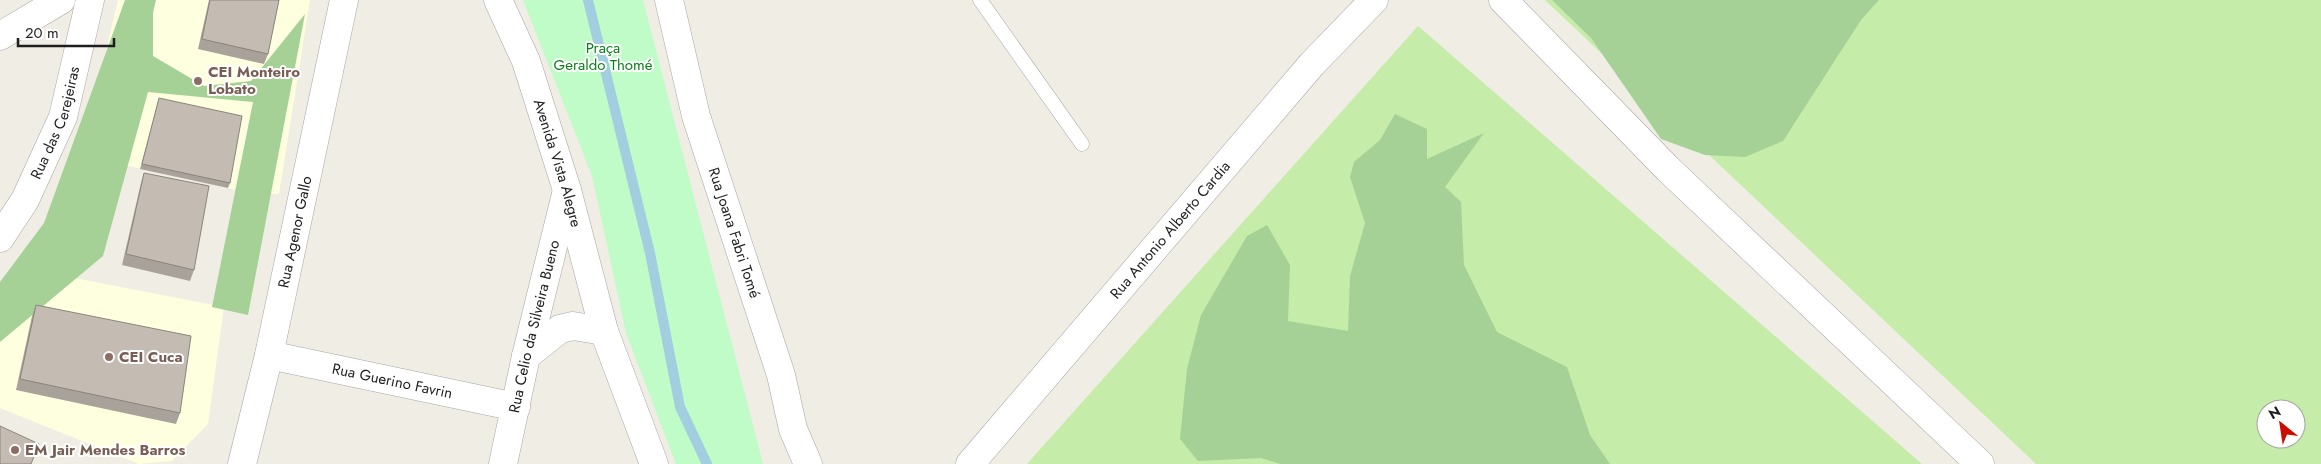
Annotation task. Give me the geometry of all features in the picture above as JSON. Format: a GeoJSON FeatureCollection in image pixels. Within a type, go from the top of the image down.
{"type":"FeatureCollection","features":[{"type":"Feature","properties":{"kind":"street"},"geometry":{"type":"LineString","coordinates":[[0,36],[61,0]]}},
{"type":"Feature","properties":{"kind":"street","name":"Rua das Cerejeiras"},"geometry":{"type":"LineString","coordinates":[[0,238],[25,200],[63,117],[90,0]]}},
{"type":"Feature","properties":{"kind":"street","name":"Rua Agenor Gallo"},"geometry":{"type":"LineString","coordinates":[[240,461],[269,355],[344,0]]}},
{"type":"Feature","properties":{"kind":"street","name":"Avenida Vista Alegre"},"geometry":{"type":"LineString","coordinates":[[498,0],[526,61],[567,190],[604,331],[654,464]]}},
{"type":"Feature","properties":{"kind":"street","name":"Rua Joana Fabri Tomé"},"geometry":{"type":"LineString","coordinates":[[669,0],[696,116],[781,374],[793,428],[808,464]]}},
{"type":"Feature","properties":{"kind":"street","name":"Rua Antonio Alberto Cardia"},"geometry":{"type":"LineString","coordinates":[[970,464],[1312,64],[1374,0]]}},
{"type":"Feature","properties":{"kind":"street"},"geometry":{"type":"LineString","coordinates":[[1503,0],[1668,169],[1980,464]]}},
{"type":"Feature","properties":{"kind":"street","name":"Rua Celio da Silveira Bueno"},"geometry":{"type":"LineString","coordinates":[[503,464],[526,356],[567,190]]}},
{"type":"Feature","properties":{"kind":"street"},"geometry":{"type":"LineString","coordinates":[[526,356],[560,328],[573,326],[604,331]]}},
{"type":"Feature","properties":{"kind":"street","name":"Rua Guerino Favrin"},"geometry":{"type":"LineString","coordinates":[[269,355],[516,407]]}},
{"type":"Feature","properties":{"kind":"lane"},"geometry":{"type":"LineString","coordinates":[[980,0],[1082,144]]}},
{"type":"Feature","properties":{"kind":"shaded area","name":"CEI Monteiro Lobato"},"geometry":{"type":"Polygon","coordinates":[[[118,0],[310,0],[279,194],[250,193],[129,166],[80,162],[118,0]]]}},
{"type":"Feature","properties":{"kind":"shaded area","name":"CEI Cuca"},"geometry":{"type":"Polygon","coordinates":[[[23,268],[224,307],[208,424],[172,461],[139,464],[0,408],[0,298],[23,268]]]}},
{"type":"Feature","properties":{"kind":"green space"},"geometry":{"type":"Polygon","coordinates":[[[125,0],[156,0],[153,13],[153,56],[204,86],[251,81],[305,14],[248,315],[212,307],[253,102],[148,92],[103,256],[0,342],[0,282],[44,223],[125,0]]]}},
{"type":"Feature","properties":{"kind":"green space","name":"Praça Geraldo Thomé"},"geometry":{"type":"Polygon","coordinates":[[[523,0],[643,0],[763,464],[676,464],[626,333],[592,176],[523,0]]]}},
{"type":"Feature","properties":{"kind":"green space"},"geometry":{"type":"Polygon","coordinates":[[[1545,0],[2321,0],[2321,464],[2036,464],[1545,0]]]}},
{"type":"Feature","properties":{"kind":"green space"},"geometry":{"type":"Polygon","coordinates":[[[1552,0],[1879,0],[1861,20],[1783,141],[1745,157],[1705,155],[1661,139],[1591,38],[1552,0]]]}},
{"type":"Feature","properties":{"kind":"green space"},"geometry":{"type":"Polygon","coordinates":[[[1418,26],[1922,464],[1027,464],[1418,26]]]}},
{"type":"Feature","properties":{"kind":"green space"},"geometry":{"type":"Polygon","coordinates":[[[1395,114],[1427,129],[1427,159],[1484,133],[1445,187],[1461,202],[1464,265],[1497,332],[1567,367],[1590,435],[1610,464],[1280,464],[1261,458],[1198,461],[1180,439],[1187,369],[1201,315],[1247,236],[1267,225],[1290,265],[1288,321],[1348,331],[1350,276],[1365,223],[1350,177],[1354,162],[1380,140],[1395,114]]]}},
{"type":"Feature","properties":{"kind":"building"},"geometry":{"type":"Polygon","coordinates":[[[210,0],[279,0],[268,54],[202,39],[210,0]]]}},
{"type":"Feature","properties":{"kind":"building"},"geometry":{"type":"Polygon","coordinates":[[[159,98],[242,116],[230,183],[142,164],[159,98]]]}},
{"type":"Feature","properties":{"kind":"building"},"geometry":{"type":"Polygon","coordinates":[[[144,173],[209,186],[194,270],[126,254],[144,173]]]}},
{"type":"Feature","properties":{"kind":"building"},"geometry":{"type":"Polygon","coordinates":[[[36,305],[191,336],[180,413],[20,379],[36,305]]]}},
{"type":"Feature","properties":{"kind":"building","name":"EM Jair Mendes Barros"},"geometry":{"type":"Polygon","coordinates":[[[0,426],[39,444],[31,464],[0,464],[0,426]]]}},
{"type":"Feature","properties":{"kind":"waterway"},"geometry":{"type":"LineString","coordinates":[[588,0],[650,253],[680,407],[707,464]]}},
{"type":"Feature","properties":{"kind":"place","name":"CEI Monteiro Lobato"},"geometry":{"type":"Point","coordinates":[198,81]}},
{"type":"Feature","properties":{"kind":"place","name":"CEI Cuca"},"geometry":{"type":"Point","coordinates":[109,357]}},
{"type":"Feature","properties":{"kind":"place","name":"EM Jair Mendes Barros"},"geometry":{"type":"Point","coordinates":[15,450]}}]}
